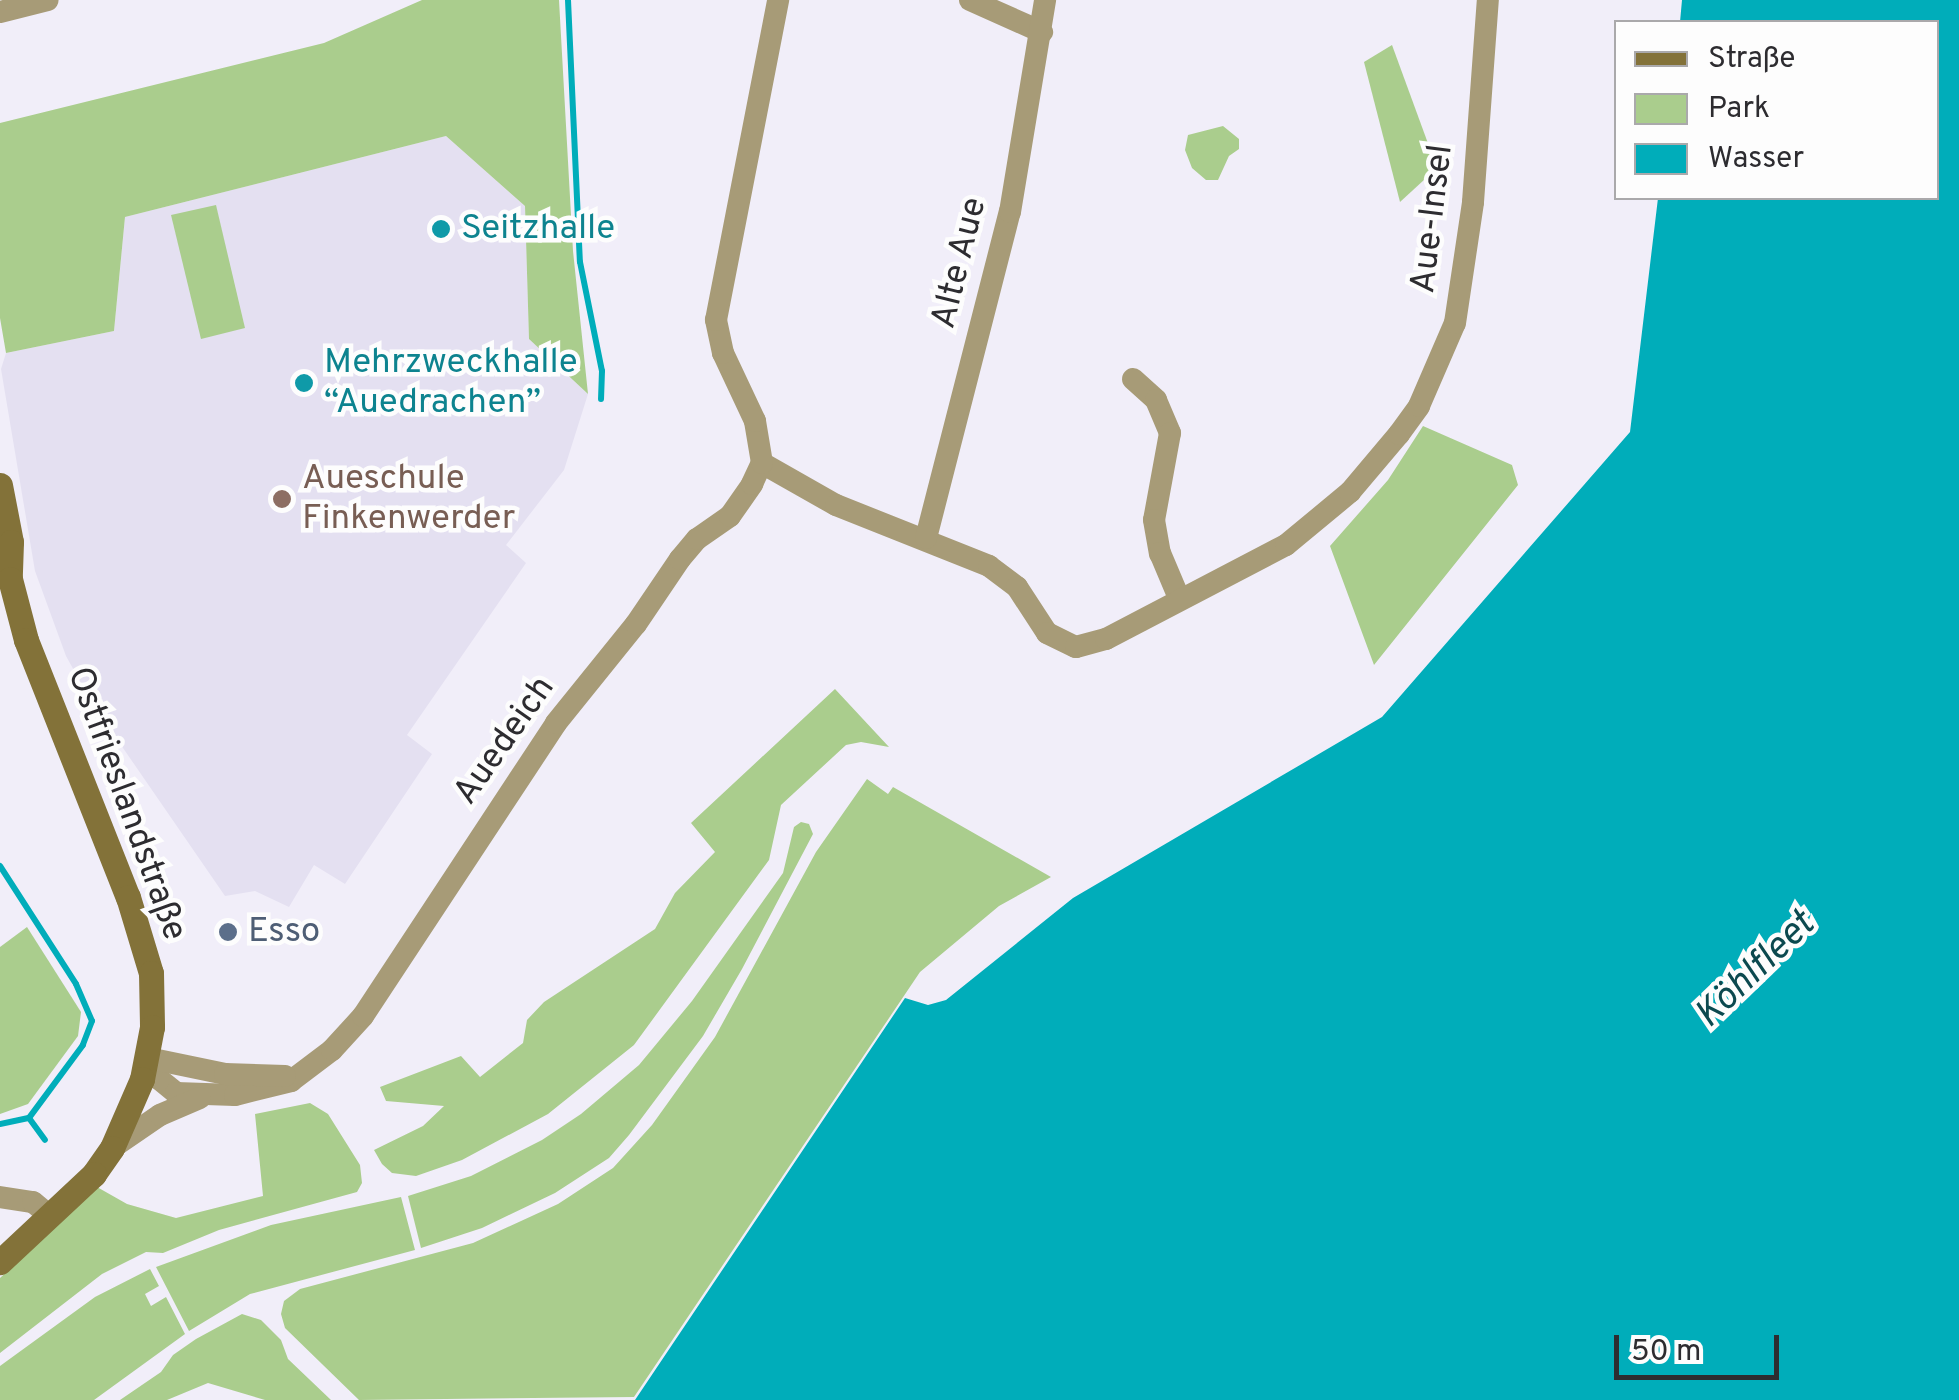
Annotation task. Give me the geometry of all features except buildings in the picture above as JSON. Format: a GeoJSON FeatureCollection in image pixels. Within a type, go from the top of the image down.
{"type":"FeatureCollection","features":[{"type":"Feature","properties":{"kind":"street"},"geometry":{"type":"LineString","coordinates":[[0,12],[48,0]]}},
{"type":"Feature","properties":{"kind":"street"},"geometry":{"type":"LineString","coordinates":[[778,0],[716,320],[723,353],[755,421],[762,463],[836,505],[926,538],[1005,576],[1027,599],[1047,632],[1069,646],[1106,640],[1178,598],[1160,553],[1154,520],[1170,433],[1156,400],[1133,379]]}},
{"type":"Feature","properties":{"kind":"street"},"geometry":{"type":"LineString","coordinates":[[970,0],[1042,32]]}},
{"type":"Feature","properties":{"kind":"street","name":"Alte Aue"},"geometry":{"type":"LineString","coordinates":[[926,538],[1010,212],[1045,0]]}},
{"type":"Feature","properties":{"kind":"street","name":"Aue-Insel"},"geometry":{"type":"LineString","coordinates":[[1178,598],[1238,572],[1316,524],[1350,492],[1419,406],[1454,323],[1473,202],[1488,0]]}},
{"type":"Feature","properties":{"kind":"street","name":"Auedeich"},"geometry":{"type":"LineString","coordinates":[[112,1148],[160,1116],[206,1096],[274,1088],[312,1067],[362,1016],[556,723],[636,624],[697,538],[730,516],[762,463]]}},
{"type":"Feature","properties":{"kind":"street","name":"Ostfrieslandstraße"},"geometry":{"type":"LineString","coordinates":[[0,486],[11,542],[3,575],[121,878],[151,973],[148,1058],[136,1097],[112,1148],[51,1217],[0,1262]]}},
{"type":"Feature","properties":{"kind":"street"},"geometry":{"type":"LineString","coordinates":[[148,1058],[248,1076],[284,1076],[312,1067]]}},
{"type":"Feature","properties":{"kind":"street","name":"Auedeich"},"geometry":{"type":"LineString","coordinates":[[148,1058],[167,1088],[206,1096]]}},
{"type":"Feature","properties":{"kind":"street"},"geometry":{"type":"LineString","coordinates":[[0,1196],[33,1202],[51,1217]]}},
{"type":"Feature","properties":{"kind":"shaded area","name":"Aueschule Finkenwerder"},"geometry":{"type":"Polygon","coordinates":[[[446,136],[525,206],[529,339],[588,394],[564,470],[506,545],[526,563],[407,735],[432,754],[345,884],[314,865],[289,907],[255,891],[225,896],[92,703],[66,656],[35,571],[1,369],[6,353],[114,331],[125,217],[446,136]]]}},
{"type":"Feature","properties":{"kind":"green space"},"geometry":{"type":"Polygon","coordinates":[[[422,0],[559,0],[573,251],[588,394],[529,339],[525,206],[446,136],[125,217],[114,331],[6,353],[0,318],[0,123],[324,43],[422,0]]]}},
{"type":"Feature","properties":{"kind":"green space"},"geometry":{"type":"Polygon","coordinates":[[[1392,45],[1437,168],[1400,202],[1364,62],[1392,45]]]}},
{"type":"Feature","properties":{"kind":"green space"},"geometry":{"type":"Polygon","coordinates":[[[1223,126],[1239,139],[1239,149],[1229,156],[1218,180],[1206,180],[1192,168],[1185,150],[1188,135],[1223,126]]]}},
{"type":"Feature","properties":{"kind":"green space"},"geometry":{"type":"Polygon","coordinates":[[[216,205],[245,328],[201,339],[171,215],[216,205]]]}},
{"type":"Feature","properties":{"kind":"green space"},"geometry":{"type":"Polygon","coordinates":[[[1423,426],[1512,465],[1518,485],[1374,665],[1330,546],[1388,480],[1423,426]]]}},
{"type":"Feature","properties":{"kind":"green space"},"geometry":{"type":"Polygon","coordinates":[[[835,689],[889,747],[861,742],[846,745],[781,805],[769,860],[634,1045],[548,1114],[462,1160],[416,1176],[392,1173],[382,1164],[374,1150],[423,1126],[444,1106],[386,1101],[380,1087],[461,1056],[480,1077],[523,1043],[527,1020],[544,1002],[655,929],[675,893],[715,852],[691,823],[835,689]]]}},
{"type":"Feature","properties":{"kind":"green space"},"geometry":{"type":"Polygon","coordinates":[[[867,779],[888,794],[893,787],[1051,877],[999,906],[920,972],[634,1397],[359,1400],[285,1328],[281,1314],[284,1301],[300,1289],[473,1243],[558,1204],[613,1168],[652,1125],[715,1037],[816,852],[867,779]]]}},
{"type":"Feature","properties":{"kind":"green space"},"geometry":{"type":"Polygon","coordinates":[[[801,822],[809,824],[813,834],[742,969],[703,1036],[609,1158],[555,1193],[482,1228],[421,1248],[408,1196],[471,1176],[542,1140],[581,1114],[639,1065],[692,1001],[783,873],[794,827],[801,822]]]}},
{"type":"Feature","properties":{"kind":"green space"},"geometry":{"type":"Polygon","coordinates":[[[27,927],[81,1012],[78,1036],[28,1104],[0,1114],[0,947],[27,927]]]}},
{"type":"Feature","properties":{"kind":"green space"},"geometry":{"type":"Polygon","coordinates":[[[310,1103],[328,1114],[360,1165],[362,1183],[357,1192],[219,1230],[163,1253],[146,1252],[102,1274],[0,1353],[0,1278],[97,1187],[127,1204],[176,1218],[263,1196],[255,1114],[310,1103]]]}},
{"type":"Feature","properties":{"kind":"green space"},"geometry":{"type":"Polygon","coordinates":[[[401,1197],[415,1250],[250,1294],[189,1331],[156,1267],[271,1225],[401,1197]]]}},
{"type":"Feature","properties":{"kind":"green space"},"geometry":{"type":"Polygon","coordinates":[[[150,1269],[159,1286],[145,1294],[151,1306],[166,1297],[185,1334],[94,1400],[0,1400],[0,1366],[95,1297],[150,1269]]]}},
{"type":"Feature","properties":{"kind":"green space"},"geometry":{"type":"Polygon","coordinates":[[[242,1314],[261,1320],[281,1340],[288,1359],[331,1400],[265,1400],[208,1383],[167,1400],[120,1400],[161,1372],[173,1355],[242,1314]]]}},
{"type":"Feature","properties":{"kind":"water","name":"Köhlfleet"},"geometry":{"type":"Polygon","coordinates":[[[1682,0],[1959,0],[1959,1400],[635,1400],[905,998],[928,1005],[946,1000],[1073,898],[1382,717],[1630,432],[1658,200],[1939,200],[1939,20],[1680,20],[1682,0]]]}},
{"type":"Feature","properties":{"kind":"waterway"},"geometry":{"type":"LineString","coordinates":[[568,0],[580,262],[602,371],[601,399]]}},
{"type":"Feature","properties":{"kind":"waterway"},"geometry":{"type":"LineString","coordinates":[[0,866],[76,984],[92,1021],[83,1045],[29,1118],[45,1140]]}},
{"type":"Feature","properties":{"kind":"waterway"},"geometry":{"type":"LineString","coordinates":[[0,1124],[28,1118]]}},
{"type":"Feature","properties":{"kind":"place","name":"Seitzhalle"},"geometry":{"type":"Point","coordinates":[441,229]}},
{"type":"Feature","properties":{"kind":"place","name":"Mehrzweckhalle “Auedrachen”"},"geometry":{"type":"Point","coordinates":[304,383]}},
{"type":"Feature","properties":{"kind":"place","name":"Aueschule Finkenwerder"},"geometry":{"type":"Point","coordinates":[282,499]}},
{"type":"Feature","properties":{"kind":"place","name":"Esso"},"geometry":{"type":"Point","coordinates":[228,932]}}]}
